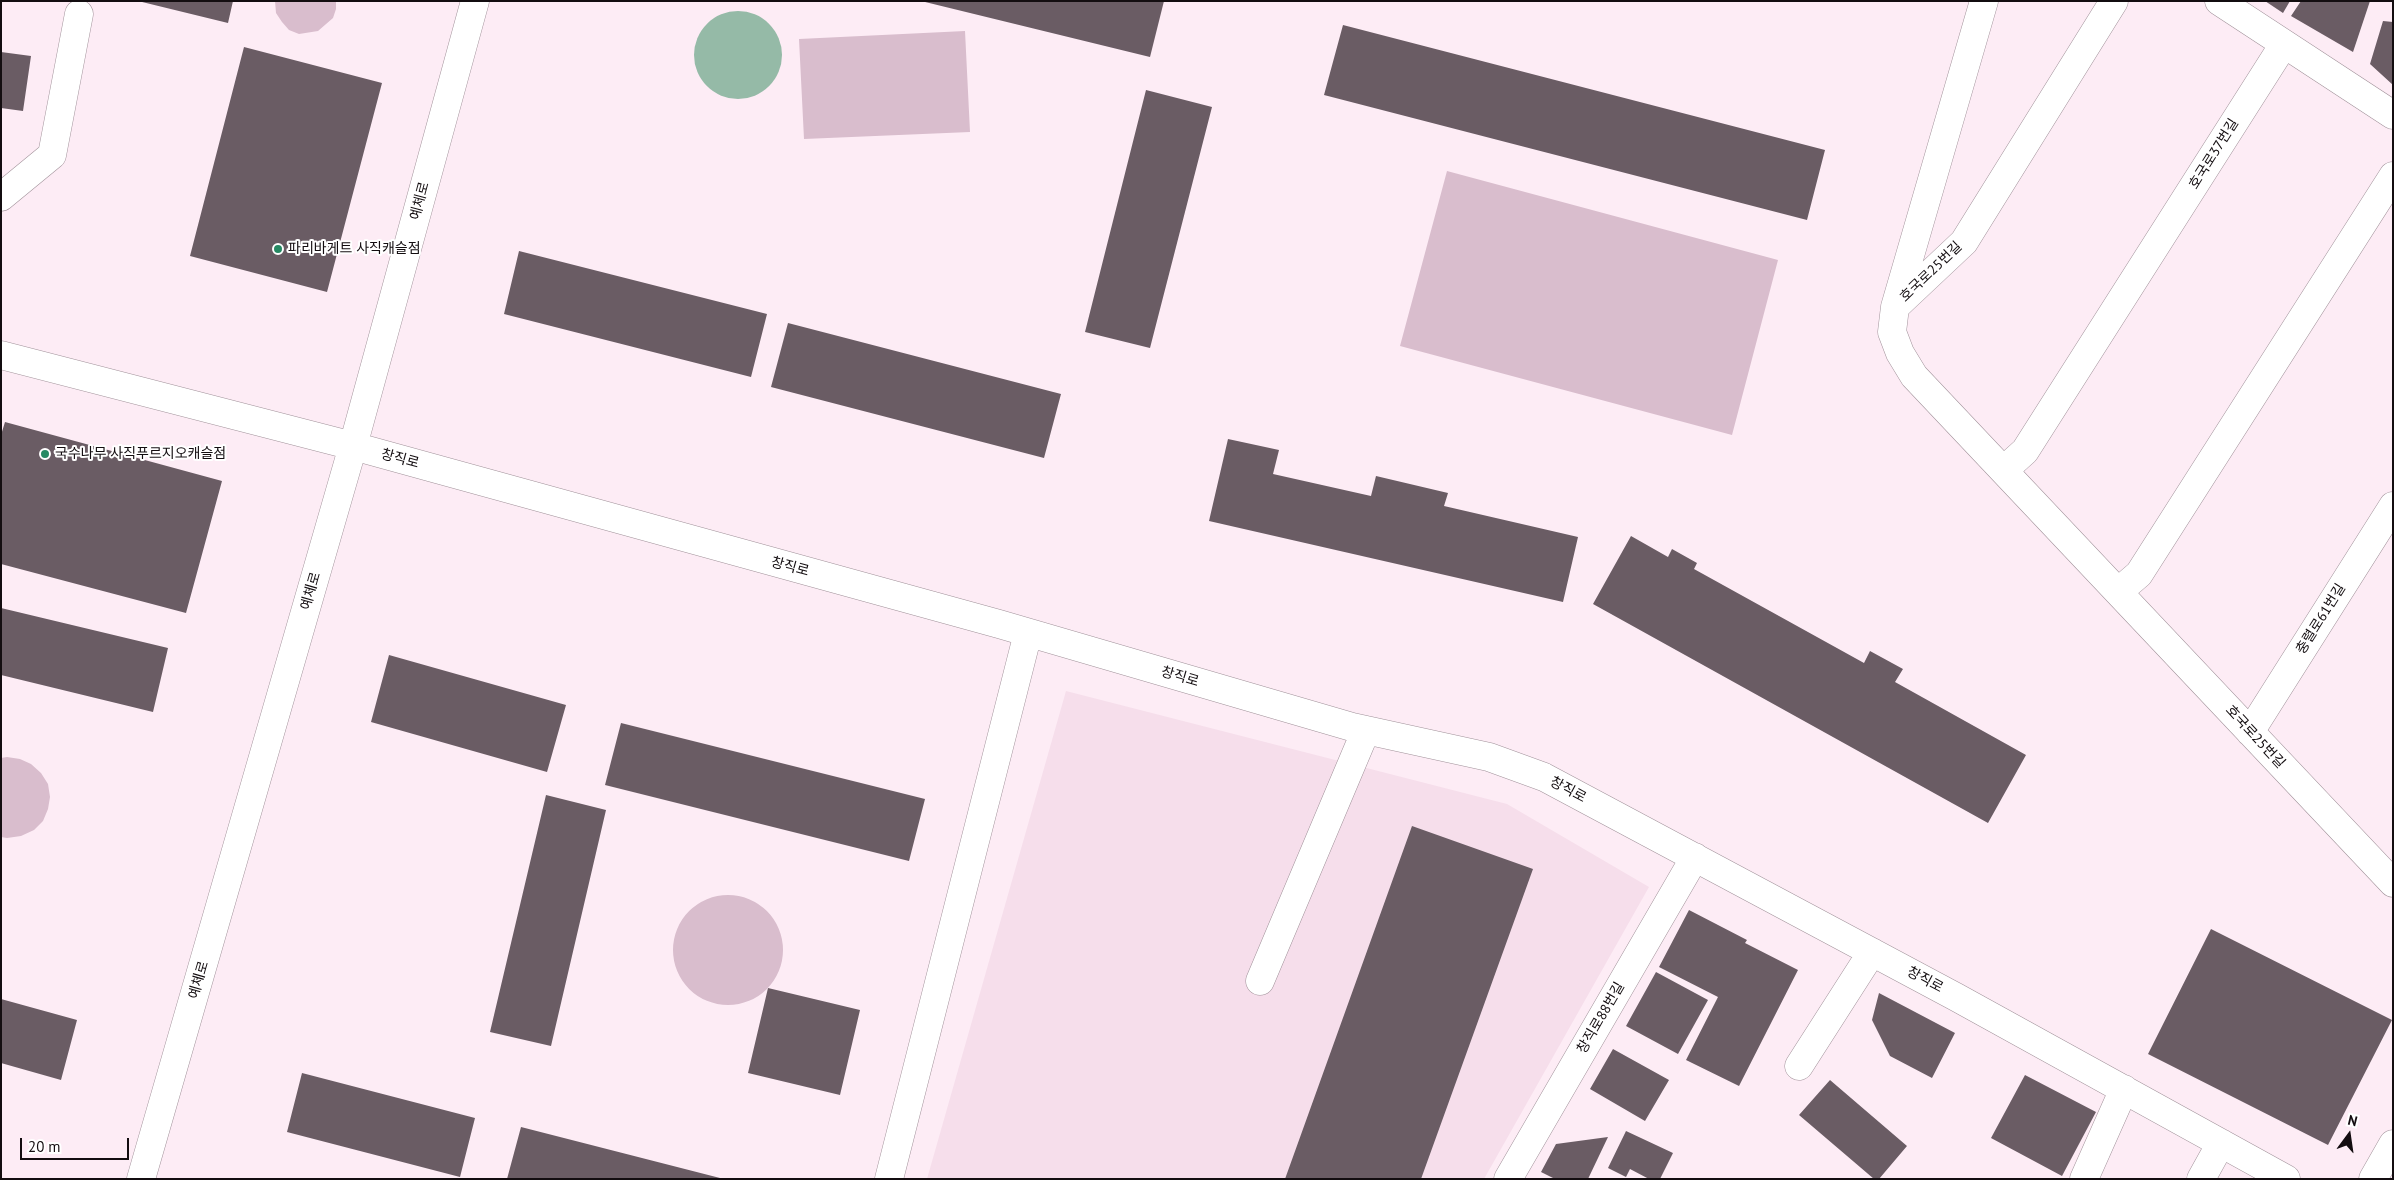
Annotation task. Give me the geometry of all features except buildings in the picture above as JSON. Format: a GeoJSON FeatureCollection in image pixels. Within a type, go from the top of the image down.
{"type":"FeatureCollection","features":[{"type":"Feature","properties":{"kind":"street","name":"예체로"},"geometry":{"type":"LineString","coordinates":[[141,1179],[353,446],[474,1]]}},
{"type":"Feature","properties":{"kind":"street"},"geometry":{"type":"LineString","coordinates":[[1895,307],[1984,1]]}},
{"type":"Feature","properties":{"kind":"street","name":"호국로25번길"},"geometry":{"type":"LineString","coordinates":[[2114,1],[1964,242],[1895,307],[1892,332],[1900,353],[1914,376],[2393,883]]}},
{"type":"Feature","properties":{"kind":"street"},"geometry":{"type":"LineString","coordinates":[[2219,1],[2393,115]]}},
{"type":"Feature","properties":{"kind":"street"},"geometry":{"type":"LineString","coordinates":[[1,197],[52,155],[79,14]]}},
{"type":"Feature","properties":{"kind":"street","name":"호국로37번길"},"geometry":{"type":"LineString","coordinates":[[2004,470],[2025,451],[2284,44]]}},
{"type":"Feature","properties":{"kind":"street"},"geometry":{"type":"LineString","coordinates":[[2118,592],[2139,574],[2393,176]]}},
{"type":"Feature","properties":{"kind":"street","name":"창직로"},"geometry":{"type":"LineString","coordinates":[[1,355],[353,446],[1028,633],[1366,730],[1489,757],[1544,777],[1872,952],[2286,1179]]}},
{"type":"Feature","properties":{"kind":"street","name":"충렬로61번길"},"geometry":{"type":"LineString","coordinates":[[2250,732],[2393,506]]}},
{"type":"Feature","properties":{"kind":"street"},"geometry":{"type":"LineString","coordinates":[[889,1179],[1028,633]]}},
{"type":"Feature","properties":{"kind":"street"},"geometry":{"type":"LineString","coordinates":[[1260,981],[1366,730]]}},
{"type":"Feature","properties":{"kind":"street","name":"창직로88번길"},"geometry":{"type":"LineString","coordinates":[[1510,1178],[1695,858]]}},
{"type":"Feature","properties":{"kind":"street"},"geometry":{"type":"LineString","coordinates":[[1799,1066],[1872,952]]}},
{"type":"Feature","properties":{"kind":"street"},"geometry":{"type":"LineString","coordinates":[[2084,1179],[2124,1089]]}},
{"type":"Feature","properties":{"kind":"street"},"geometry":{"type":"LineString","coordinates":[[2201,1179],[2221,1143]]}},
{"type":"Feature","properties":{"kind":"street"},"geometry":{"type":"LineString","coordinates":[[2373,1179],[2393,1144]]}},
{"type":"Feature","properties":{"kind":"shaded area"},"geometry":{"type":"Polygon","coordinates":[[[275,1],[336,1],[336,9],[333,18],[318,31],[299,34],[289,30],[282,22],[276,13],[275,1]]]}},
{"type":"Feature","properties":{"kind":"shaded area"},"geometry":{"type":"Polygon","coordinates":[[[738,11],[755,15],[769,24],[778,38],[782,55],[778,72],[769,86],[755,95],[738,99],[721,95],[707,86],[698,72],[694,55],[698,38],[707,24],[721,15],[738,11]]]}},
{"type":"Feature","properties":{"kind":"shaded area"},"geometry":{"type":"Polygon","coordinates":[[[965,31],[970,132],[804,139],[799,39],[965,31]]]}},
{"type":"Feature","properties":{"kind":"shaded area"},"geometry":{"type":"Polygon","coordinates":[[[1447,171],[1778,260],[1732,435],[1400,346],[1447,171]]]}},
{"type":"Feature","properties":{"kind":"shaded area"},"geometry":{"type":"Polygon","coordinates":[[[1066,691],[1507,804],[1649,887],[1484,1179],[927,1179],[1066,691]]]}},
{"type":"Feature","properties":{"kind":"shaded area"},"geometry":{"type":"Polygon","coordinates":[[[1,758],[20,759],[31,764],[41,773],[48,784],[50,797],[43,821],[34,830],[21,836],[7,838],[1,837],[1,758]]]}},
{"type":"Feature","properties":{"kind":"shaded area"},"geometry":{"type":"Polygon","coordinates":[[[728,895],[749,899],[767,911],[779,929],[783,950],[779,971],[767,989],[749,1001],[728,1005],[707,1001],[689,989],[677,971],[673,950],[677,929],[689,911],[707,899],[728,895]]]}},
{"type":"Feature","properties":{"kind":"place","name":"파리바게트 사직캐슬점"},"geometry":{"type":"Point","coordinates":[278,249]}},
{"type":"Feature","properties":{"kind":"place","name":"국수나무 사직푸르지오캐슬점"},"geometry":{"type":"Point","coordinates":[45,454]}}]}
